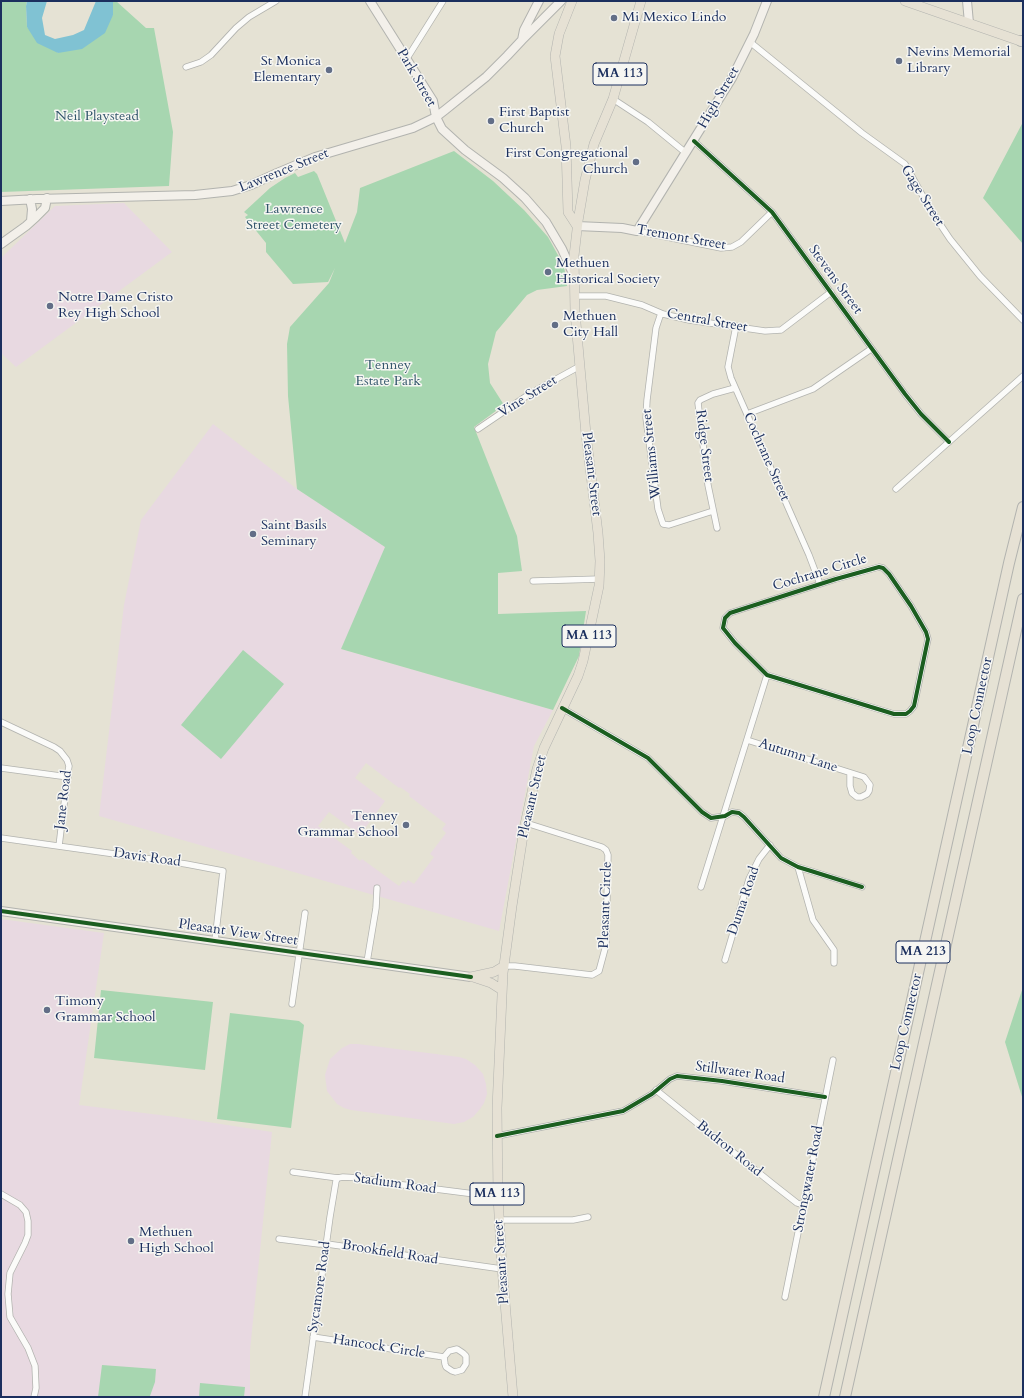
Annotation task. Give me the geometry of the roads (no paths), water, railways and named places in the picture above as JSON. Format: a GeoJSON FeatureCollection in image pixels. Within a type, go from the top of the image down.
{"type":"FeatureCollection","features":[{"type":"Feature","properties":{"kind":"highway","name":"Loop Connector"},"geometry":{"type":"LineString","coordinates":[[824,1397],[1004,586],[1023,507]]}},
{"type":"Feature","properties":{"kind":"highway","name":"Loop Connector"},"geometry":{"type":"LineString","coordinates":[[845,1397],[1023,599]]}},
{"type":"Feature","properties":{"kind":"main road","name":"Park Street"},"geometry":{"type":"LineString","coordinates":[[370,1],[433,101],[436,117],[440,126],[452,139],[503,178],[525,198],[546,222],[562,249],[574,276]]}},
{"type":"Feature","properties":{"kind":"main road"},"geometry":{"type":"LineString","coordinates":[[522,40],[524,30],[539,1]]}},
{"type":"Feature","properties":{"kind":"main road"},"geometry":{"type":"LineString","coordinates":[[522,40],[561,1]]}},
{"type":"Feature","properties":{"kind":"main road"},"geometry":{"type":"LineString","coordinates":[[572,1],[559,34],[555,56],[566,146],[568,212],[577,226]]}},
{"type":"Feature","properties":{"kind":"main road","name":"Pleasant Street"},"geometry":{"type":"LineString","coordinates":[[513,1397],[502,1269],[498,1198],[497,1136],[504,966],[512,906],[537,769],[544,748],[578,676],[583,661],[600,579],[598,533],[585,427],[574,296],[577,226],[585,180],[594,144],[613,99],[641,1]]}},
{"type":"Feature","properties":{"kind":"main road","name":"High Street"},"geometry":{"type":"LineString","coordinates":[[637,231],[732,78],[750,42],[767,1]]}},
{"type":"Feature","properties":{"kind":"main road"},"geometry":{"type":"LineString","coordinates":[[905,1],[1022,42]]}},
{"type":"Feature","properties":{"kind":"main road"},"geometry":{"type":"LineString","coordinates":[[966,1],[969,23]]}},
{"type":"Feature","properties":{"kind":"main road","name":"Lawrence Street"},"geometry":{"type":"LineString","coordinates":[[1,201],[48,198],[195,195],[232,191],[251,185],[282,170],[315,157],[395,134],[413,128],[436,117],[485,78],[522,40]]}},
{"type":"Feature","properties":{"kind":"main road"},"geometry":{"type":"LineString","coordinates":[[1,244],[31,222],[45,208],[48,198]]}},
{"type":"Feature","properties":{"kind":"main road"},"geometry":{"type":"LineString","coordinates":[[30,199],[32,209],[31,222]]}},
{"type":"Feature","properties":{"kind":"main road","name":"Tremont Street"},"geometry":{"type":"LineString","coordinates":[[577,226],[622,228],[637,231]]}},
{"type":"Feature","properties":{"kind":"main road","name":"Pleasant View Street"},"geometry":{"type":"LineString","coordinates":[[1,911],[471,977]]}},
{"type":"Feature","properties":{"kind":"main road"},"geometry":{"type":"LineString","coordinates":[[471,977],[494,972],[504,966]]}},
{"type":"Feature","properties":{"kind":"main road"},"geometry":{"type":"LineString","coordinates":[[471,977],[491,983],[502,990]]}},
{"type":"Feature","properties":{"kind":"street"},"geometry":{"type":"LineString","coordinates":[[186,67],[201,62],[211,55],[236,28],[249,17],[276,1]]}},
{"type":"Feature","properties":{"kind":"street"},"geometry":{"type":"LineString","coordinates":[[406,60],[443,1]]}},
{"type":"Feature","properties":{"kind":"street","name":"Gage Street"},"geometry":{"type":"LineString","coordinates":[[750,42],[862,133],[905,164],[930,209],[950,239],[980,276],[1023,320]]}},
{"type":"Feature","properties":{"kind":"street"},"geometry":{"type":"LineString","coordinates":[[613,99],[648,122],[686,153]]}},
{"type":"Feature","properties":{"kind":"street","name":"Stevens Street"},"geometry":{"type":"LineString","coordinates":[[694,140],[772,212],[921,414],[948,442]]}},
{"type":"Feature","properties":{"kind":"street","name":"Tremont Street"},"geometry":{"type":"LineString","coordinates":[[637,231],[721,248],[732,248],[741,242],[772,212]]}},
{"type":"Feature","properties":{"kind":"street","name":"Central Street"},"geometry":{"type":"LineString","coordinates":[[574,296],[606,296],[642,305],[661,313],[689,320],[764,331],[781,330],[830,292]]}},
{"type":"Feature","properties":{"kind":"street","name":"Williams Street"},"geometry":{"type":"LineString","coordinates":[[661,313],[656,328],[646,418],[657,501],[663,524],[669,525],[713,511]]}},
{"type":"Feature","properties":{"kind":"street","name":"Cochrane Street"},"geometry":{"type":"LineString","coordinates":[[736,326],[728,367],[735,388],[809,555],[820,584]]}},
{"type":"Feature","properties":{"kind":"street"},"geometry":{"type":"LineString","coordinates":[[747,414],[813,389],[871,348]]}},
{"type":"Feature","properties":{"kind":"street","name":"Vine Street"},"geometry":{"type":"LineString","coordinates":[[478,429],[531,393],[580,366]]}},
{"type":"Feature","properties":{"kind":"street"},"geometry":{"type":"LineString","coordinates":[[896,489],[1023,376]]}},
{"type":"Feature","properties":{"kind":"street","name":"Ridge Street"},"geometry":{"type":"LineString","coordinates":[[717,528],[713,511],[698,403],[700,400],[712,394],[735,388]]}},
{"type":"Feature","properties":{"kind":"street","name":"Cochrane Circle"},"geometry":{"type":"LineString","coordinates":[[879,567],[889,574],[911,606],[924,628],[928,639],[914,706],[906,714],[894,714],[767,675],[735,643],[723,628],[725,618],[730,613],[865,570],[879,567]]}},
{"type":"Feature","properties":{"kind":"street"},"geometry":{"type":"LineString","coordinates":[[533,581],[600,579]]}},
{"type":"Feature","properties":{"kind":"street"},"geometry":{"type":"LineString","coordinates":[[701,887],[767,675]]}},
{"type":"Feature","properties":{"kind":"street"},"geometry":{"type":"LineString","coordinates":[[562,708],[648,758],[702,812],[711,818],[724,816],[732,812],[739,813],[781,858],[798,867],[862,886]]}},
{"type":"Feature","properties":{"kind":"street","name":"Jane Road"},"geometry":{"type":"LineString","coordinates":[[1,722],[60,751],[67,760],[69,766],[68,777],[59,846]]}},
{"type":"Feature","properties":{"kind":"street","name":"Autumn Lane"},"geometry":{"type":"LineString","coordinates":[[747,740],[850,773],[864,778],[870,785],[869,791],[864,796],[857,797],[852,793],[850,786],[850,773]]}},
{"type":"Feature","properties":{"kind":"street"},"geometry":{"type":"LineString","coordinates":[[1,768],[68,777]]}},
{"type":"Feature","properties":{"kind":"street","name":"Pleasant Circle"},"geometry":{"type":"LineString","coordinates":[[504,966],[592,975],[599,971],[606,945],[608,854],[606,850],[602,847],[526,823]]}},
{"type":"Feature","properties":{"kind":"street","name":"Davis Road"},"geometry":{"type":"LineString","coordinates":[[1,838],[186,864],[223,871],[215,941]]}},
{"type":"Feature","properties":{"kind":"street","name":"Duma Road"},"geometry":{"type":"LineString","coordinates":[[725,960],[749,879],[759,859],[770,845]]}},
{"type":"Feature","properties":{"kind":"street"},"geometry":{"type":"LineString","coordinates":[[798,867],[813,920],[834,950],[834,963]]}},
{"type":"Feature","properties":{"kind":"street"},"geometry":{"type":"LineString","coordinates":[[367,962],[376,908],[377,888]]}},
{"type":"Feature","properties":{"kind":"street"},"geometry":{"type":"LineString","coordinates":[[292,1004],[306,913]]}},
{"type":"Feature","properties":{"kind":"street","name":"Strongwater Road"},"geometry":{"type":"LineString","coordinates":[[785,1297],[833,1060]]}},
{"type":"Feature","properties":{"kind":"street","name":"Stillwater Road"},"geometry":{"type":"LineString","coordinates":[[497,1136],[623,1111],[656,1090],[670,1079],[677,1076],[804,1092],[825,1097]]}},
{"type":"Feature","properties":{"kind":"street","name":"Budron Road"},"geometry":{"type":"LineString","coordinates":[[656,1090],[797,1203],[804,1205]]}},
{"type":"Feature","properties":{"kind":"street","name":"Stadium Road"},"geometry":{"type":"LineString","coordinates":[[293,1172],[338,1178],[361,1178],[498,1198]]}},
{"type":"Feature","properties":{"kind":"street","name":"Sycamore Road"},"geometry":{"type":"LineString","coordinates":[[305,1397],[336,1181],[338,1178]]}},
{"type":"Feature","properties":{"kind":"street"},"geometry":{"type":"LineString","coordinates":[[1,1194],[20,1205],[26,1212],[28,1221],[28,1235],[10,1273],[8,1294],[10,1317],[28,1348],[35,1366],[36,1388],[34,1397]]}},
{"type":"Feature","properties":{"kind":"street"},"geometry":{"type":"LineString","coordinates":[[499,1220],[573,1220],[588,1217]]}},
{"type":"Feature","properties":{"kind":"street","name":"Brookfield Road"},"geometry":{"type":"LineString","coordinates":[[279,1239],[327,1244],[502,1269]]}},
{"type":"Feature","properties":{"kind":"street","name":"Hancock Circle"},"geometry":{"type":"LineString","coordinates":[[313,1337],[444,1357]]}},
{"type":"Feature","properties":{"kind":"street","name":"Hancock Circle"},"geometry":{"type":"LineString","coordinates":[[457,1349],[466,1356],[466,1364],[462,1370],[452,1371],[446,1367],[444,1357],[449,1351],[457,1349]]}},
{"type":"Feature","properties":{"kind":"water"},"geometry":{"type":"Polygon","coordinates":[[[27,1],[47,1],[42,18],[45,35],[55,39],[73,35],[84,30],[96,1],[113,1],[113,15],[105,33],[82,49],[58,53],[37,43],[27,27],[27,1]]]}},
{"type":"Feature","properties":{"kind":"place","name":"Mi Mexico Lindo"},"geometry":{"type":"Point","coordinates":[614,18]}},
{"type":"Feature","properties":{"kind":"place","name":"Nevins Memorial Library"},"geometry":{"type":"Point","coordinates":[899,61]}},
{"type":"Feature","properties":{"kind":"place","name":"St Monica Elementary"},"geometry":{"type":"Point","coordinates":[329,70]}},
{"type":"Feature","properties":{"kind":"place","name":"First Baptist Church"},"geometry":{"type":"Point","coordinates":[491,121]}},
{"type":"Feature","properties":{"kind":"place","name":"First Congregational Church"},"geometry":{"type":"Point","coordinates":[636,162]}},
{"type":"Feature","properties":{"kind":"place","name":"Methuen Historical Society"},"geometry":{"type":"Point","coordinates":[548,272]}},
{"type":"Feature","properties":{"kind":"place","name":"Notre Dame Cristo Rey High School"},"geometry":{"type":"Point","coordinates":[50,306]}},
{"type":"Feature","properties":{"kind":"place","name":"Methuen City Hall"},"geometry":{"type":"Point","coordinates":[555,325]}},
{"type":"Feature","properties":{"kind":"place","name":"Saint Basils Seminary"},"geometry":{"type":"Point","coordinates":[253,534]}},
{"type":"Feature","properties":{"kind":"place","name":"Tenney Grammar School"},"geometry":{"type":"Point","coordinates":[406,825]}},
{"type":"Feature","properties":{"kind":"place","name":"Timony Grammar School"},"geometry":{"type":"Point","coordinates":[47,1010]}},
{"type":"Feature","properties":{"kind":"place","name":"Methuen High School"},"geometry":{"type":"Point","coordinates":[131,1241]}},
{"type":"Feature","properties":{"kind":"park label","name":"Neil Playstead"},"geometry":{"type":"Point","coordinates":[97,117]}},
{"type":"Feature","properties":{"kind":"park label","name":"Lawrence Street Cemetery"},"geometry":{"type":"Point","coordinates":[294,218]}},
{"type":"Feature","properties":{"kind":"park label","name":"Tenney Estate Park"},"geometry":{"type":"Point","coordinates":[388,374]}}]}
